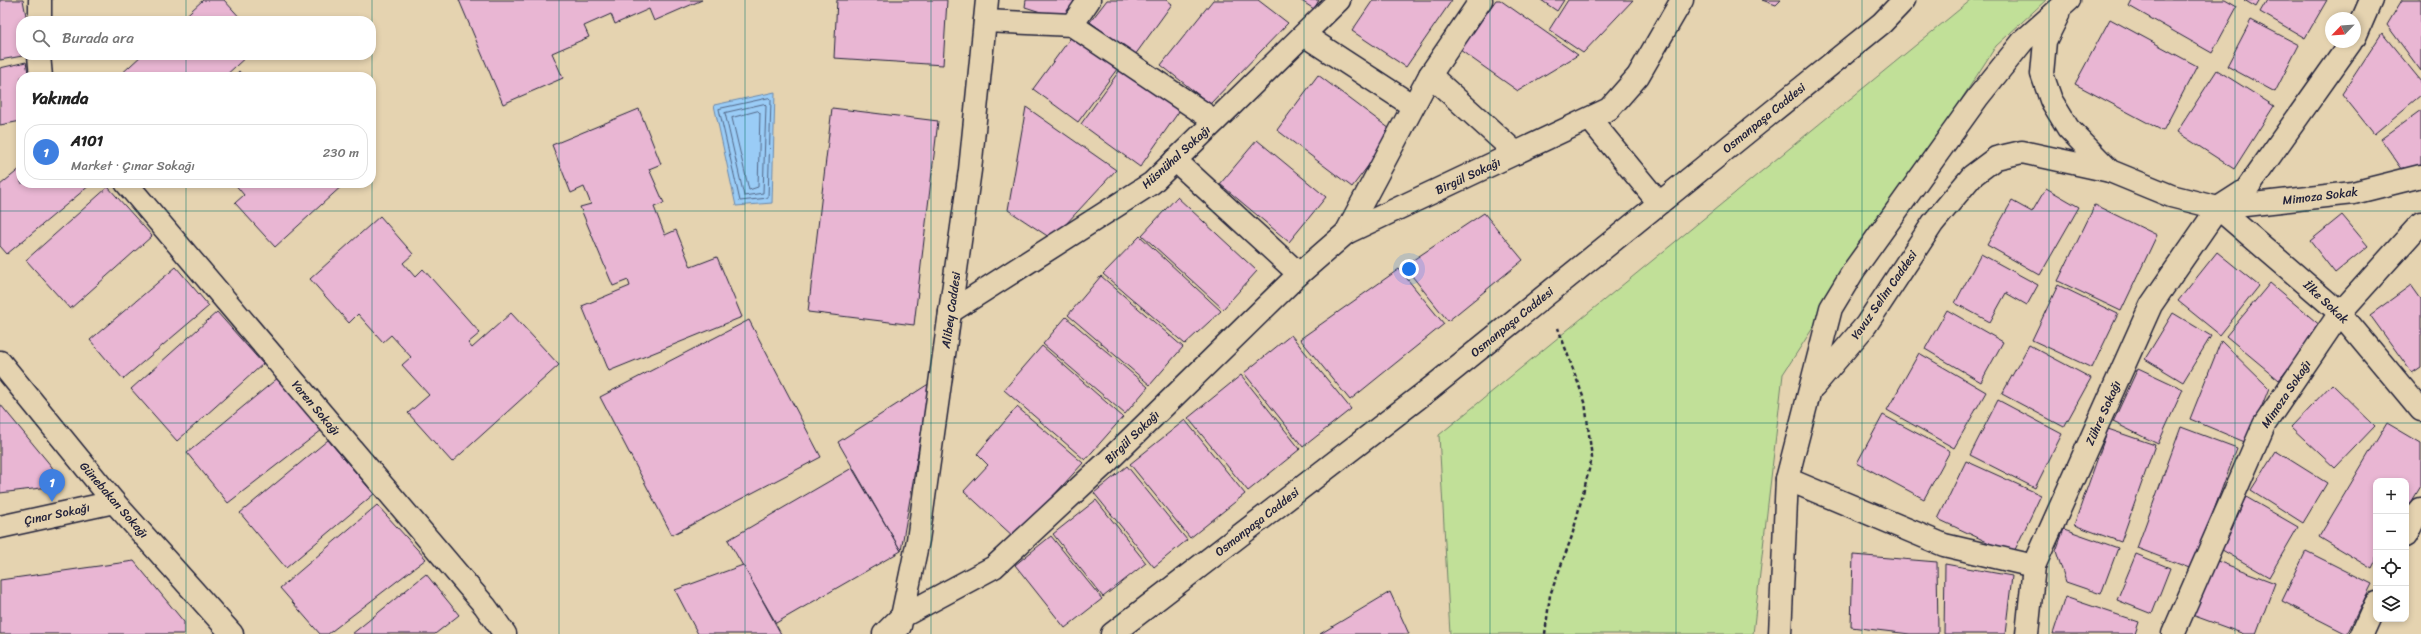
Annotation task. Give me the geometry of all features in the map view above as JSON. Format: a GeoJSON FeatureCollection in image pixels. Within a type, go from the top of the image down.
{"type":"FeatureCollection","features":[{"type":"Feature","properties":{"kind":"street"},"geometry":{"type":"LineString","coordinates":[[40,0],[40,16]]}},
{"type":"Feature","properties":{"kind":"street"},"geometry":{"type":"LineString","coordinates":[[1072,25],[1089,0]]}},
{"type":"Feature","properties":{"kind":"street","name":"Hüsnühal Sokağı"},"geometry":{"type":"LineString","coordinates":[[950,312],[1152,183],[1339,0]]}},
{"type":"Feature","properties":{"kind":"street","name":"Birgül Sokağı"},"geometry":{"type":"LineString","coordinates":[[1346,232],[1430,75],[1481,0]]}},
{"type":"Feature","properties":{"kind":"street","name":"Birgül Sokağı"},"geometry":{"type":"LineString","coordinates":[[900,626],[994,567],[1107,462],[1299,274],[1346,232],[1609,109],[1638,76],[1682,0]]}},
{"type":"Feature","properties":{"kind":"street","name":"Osmanpaşa Caddesi"},"geometry":{"type":"LineString","coordinates":[[1112,634],[1431,388],[1546,296],[1875,28],[1904,0]]}},
{"type":"Feature","properties":{"kind":"street"},"geometry":{"type":"LineString","coordinates":[[2361,22],[2371,0]]}},
{"type":"Feature","properties":{"kind":"street"},"geometry":{"type":"LineString","coordinates":[[2066,3],[2045,41],[2042,74],[2051,100],[2068,128],[2110,171],[2171,196],[2218,208],[2246,190],[2347,48]]}},
{"type":"Feature","properties":{"kind":"street"},"geometry":{"type":"LineString","coordinates":[[1812,388],[1831,308],[1854,270],[1978,97],[2023,41],[2066,3]]}},
{"type":"Feature","properties":{"kind":"street"},"geometry":{"type":"LineString","coordinates":[[986,10],[1072,25],[1216,121]]}},
{"type":"Feature","properties":{"kind":"street","name":"Alibey Caddesi"},"geometry":{"type":"LineString","coordinates":[[900,626],[918,540],[970,170],[986,10]]}},
{"type":"Feature","properties":{"kind":"street"},"geometry":{"type":"LineString","coordinates":[[1304,35],[1414,106]]}},
{"type":"Feature","properties":{"kind":"street"},"geometry":{"type":"LineString","coordinates":[[39,60],[41,72]]}},
{"type":"Feature","properties":{"kind":"street"},"geometry":{"type":"LineString","coordinates":[[1430,75],[1516,153]]}},
{"type":"Feature","properties":{"kind":"street"},"geometry":{"type":"LineString","coordinates":[[1590,119],[1659,204]]}},
{"type":"Feature","properties":{"kind":"street","name":"Yavuz Selim Caddesi"},"geometry":{"type":"LineString","coordinates":[[1780,634],[1787,479],[1812,388],[1866,325],[1933,223],[1972,176],[1996,158],[2022,152],[2110,171]]}},
{"type":"Feature","properties":{"kind":"street"},"geometry":{"type":"LineString","coordinates":[[1175,160],[1299,274]]}},
{"type":"Feature","properties":{"kind":"street","name":"Mimoza Sokak"},"geometry":{"type":"LineString","coordinates":[[2218,208],[2353,193],[2421,176]]}},
{"type":"Feature","properties":{"kind":"street","name":"Yaren Sokağı"},"geometry":{"type":"LineString","coordinates":[[130,188],[480,600],[505,634]]}},
{"type":"Feature","properties":{"kind":"street","name":"İlke Sokak"},"geometry":{"type":"LineString","coordinates":[[2218,208],[2340,313],[2421,410]]}},
{"type":"Feature","properties":{"kind":"street","name":"Zühre Sokağı"},"geometry":{"type":"LineString","coordinates":[[2027,634],[2034,566],[2151,306],[2218,208]]}},
{"type":"Feature","properties":{"kind":"street","name":"Mimoza Sokağı"},"geometry":{"type":"LineString","coordinates":[[2173,634],[2264,425],[2340,313],[2421,223]]}},
{"type":"Feature","properties":{"kind":"street","name":"Günebakan Sokağı"},"geometry":{"type":"LineString","coordinates":[[0,362],[114,502],[232,634]]}},
{"type":"Feature","properties":{"kind":"street"},"geometry":{"type":"LineString","coordinates":[[1787,479],[1944,546],[2034,566]]}},
{"type":"Feature","properties":{"kind":"street","name":"Çınar Sokağı"},"geometry":{"type":"LineString","coordinates":[[0,527],[114,502]]}},
{"type":"Feature","properties":{"kind":"street"},"geometry":{"type":"LineString","coordinates":[[2409,530],[2416,515],[2421,509]]}},
{"type":"Feature","properties":{"kind":"street"},"geometry":{"type":"LineString","coordinates":[[2362,634],[2373,610]]}},
{"type":"Feature","properties":{"kind":"street"},"geometry":{"type":"LineString","coordinates":[[884,634],[900,626]]}},
{"type":"Feature","properties":{"kind":"path"},"geometry":{"type":"LineString","coordinates":[[1545,634],[1550,595],[1572,536],[1592,458],[1585,402],[1546,296]]}},
{"type":"Feature","properties":{"kind":"green space"},"geometry":{"type":"Polygon","coordinates":[[[1971,0],[2046,0],[1996,46],[1783,374],[1753,634],[1450,634],[1439,435],[1971,0]]]}},
{"type":"Feature","properties":{"kind":"water"},"geometry":{"type":"Polygon","coordinates":[[[775,92],[772,203],[736,206],[714,105],[775,92]]]}},
{"type":"Feature","properties":{"kind":"building"},"geometry":{"type":"Polygon","coordinates":[[[0,0],[23,0],[26,16],[16,16],[16,57],[0,60],[0,0]]]}},
{"type":"Feature","properties":{"kind":"building"},"geometry":{"type":"Polygon","coordinates":[[[203,0],[224,0],[238,16],[185,16],[203,0]]]}},
{"type":"Feature","properties":{"kind":"building"},"geometry":{"type":"Polygon","coordinates":[[[459,0],[702,0],[654,21],[649,9],[615,24],[611,14],[584,26],[589,37],[552,53],[563,78],[503,104],[459,0]]]}},
{"type":"Feature","properties":{"kind":"building"},"geometry":{"type":"Polygon","coordinates":[[[837,0],[947,0],[943,65],[834,58],[837,0]]]}},
{"type":"Feature","properties":{"kind":"building"},"geometry":{"type":"Polygon","coordinates":[[[1026,0],[1082,0],[1069,21],[1025,7],[1026,0]]]}},
{"type":"Feature","properties":{"kind":"building"},"geometry":{"type":"Polygon","coordinates":[[[1107,0],[1167,0],[1172,4],[1135,55],[1090,22],[1107,0]]]}},
{"type":"Feature","properties":{"kind":"building"},"geometry":{"type":"Polygon","coordinates":[[[1213,0],[1258,0],[1288,23],[1210,104],[1161,65],[1213,0]]]}},
{"type":"Feature","properties":{"kind":"building"},"geometry":{"type":"Polygon","coordinates":[[[1300,0],[1319,0],[1314,9],[1300,0]]]}},
{"type":"Feature","properties":{"kind":"building"},"geometry":{"type":"Polygon","coordinates":[[[1373,0],[1452,0],[1406,67],[1352,31],[1373,0]]]}},
{"type":"Feature","properties":{"kind":"building"},"geometry":{"type":"Polygon","coordinates":[[[1496,0],[1500,0],[1578,55],[1518,91],[1460,50],[1496,0]]]}},
{"type":"Feature","properties":{"kind":"building"},"geometry":{"type":"Polygon","coordinates":[[[1541,0],[1564,0],[1557,11],[1541,0]]]}},
{"type":"Feature","properties":{"kind":"building"},"geometry":{"type":"Polygon","coordinates":[[[1568,0],[1633,0],[1583,53],[1549,30],[1568,0]]]}},
{"type":"Feature","properties":{"kind":"building"},"geometry":{"type":"Polygon","coordinates":[[[1762,0],[1781,0],[1776,5],[1762,0]]]}},
{"type":"Feature","properties":{"kind":"building"},"geometry":{"type":"Polygon","coordinates":[[[2132,0],[2225,0],[2237,7],[2212,53],[2129,6],[2132,0]]]}},
{"type":"Feature","properties":{"kind":"building"},"geometry":{"type":"Polygon","coordinates":[[[2244,0],[2260,0],[2256,7],[2244,0]]]}},
{"type":"Feature","properties":{"kind":"building"},"geometry":{"type":"Polygon","coordinates":[[[2267,0],[2327,0],[2305,38],[2260,12],[2267,0]]]}},
{"type":"Feature","properties":{"kind":"building"},"geometry":{"type":"Polygon","coordinates":[[[2402,0],[2421,0],[2421,71],[2387,25],[2402,0]]]}},
{"type":"Feature","properties":{"kind":"building"},"geometry":{"type":"Polygon","coordinates":[[[2110,19],[2197,66],[2163,131],[2075,84],[2110,19]]]}},
{"type":"Feature","properties":{"kind":"building"},"geometry":{"type":"Polygon","coordinates":[[[2251,20],[2299,45],[2275,92],[2227,66],[2251,20]]]}},
{"type":"Feature","properties":{"kind":"building"},"geometry":{"type":"Polygon","coordinates":[[[1075,32],[1120,65],[1078,122],[1033,89],[1075,32]]]}},
{"type":"Feature","properties":{"kind":"building"},"geometry":{"type":"Polygon","coordinates":[[[2382,33],[2421,81],[2421,95],[2374,134],[2342,94],[2382,33]]]}},
{"type":"Feature","properties":{"kind":"building"},"geometry":{"type":"Polygon","coordinates":[[[137,60],[243,60],[229,72],[123,72],[137,60]]]}},
{"type":"Feature","properties":{"kind":"building"},"geometry":{"type":"Polygon","coordinates":[[[26,62],[28,72],[16,72],[16,122],[0,125],[0,68],[26,62]]]}},
{"type":"Feature","properties":{"kind":"building"},"geometry":{"type":"Polygon","coordinates":[[[1122,67],[1180,110],[1140,167],[1081,124],[1122,67]]]}},
{"type":"Feature","properties":{"kind":"building"},"geometry":{"type":"Polygon","coordinates":[[[2217,70],[2274,106],[2234,169],[2177,132],[2217,70]]]}},
{"type":"Feature","properties":{"kind":"building"},"geometry":{"type":"Polygon","coordinates":[[[1318,75],[1394,132],[1352,187],[1277,130],[1318,75]]]}},
{"type":"Feature","properties":{"kind":"building"},"geometry":{"type":"Polygon","coordinates":[[[1026,107],[1116,170],[1052,239],[1008,210],[1026,107]]]}},
{"type":"Feature","properties":{"kind":"building"},"geometry":{"type":"Polygon","coordinates":[[[832,108],[938,121],[914,325],[808,312],[832,108]]]}},
{"type":"Feature","properties":{"kind":"building"},"geometry":{"type":"Polygon","coordinates":[[[639,109],[661,164],[649,169],[664,203],[654,207],[665,235],[676,230],[691,267],[717,257],[742,317],[609,371],[582,306],[630,286],[628,280],[613,286],[580,207],[591,204],[584,187],[571,193],[552,145],[639,109]]]}},
{"type":"Feature","properties":{"kind":"building"},"geometry":{"type":"Polygon","coordinates":[[[2421,110],[2421,166],[2407,176],[2381,139],[2421,110]]]}},
{"type":"Feature","properties":{"kind":"building"},"geometry":{"type":"Polygon","coordinates":[[[1257,140],[1326,197],[1289,242],[1220,184],[1257,140]]]}},
{"type":"Feature","properties":{"kind":"building"},"geometry":{"type":"Polygon","coordinates":[[[16,172],[16,188],[86,188],[7,254],[0,246],[0,185],[16,172]]]}},
{"type":"Feature","properties":{"kind":"building"},"geometry":{"type":"Polygon","coordinates":[[[107,188],[109,188],[152,236],[70,309],[26,260],[107,188]]]}},
{"type":"Feature","properties":{"kind":"building"},"geometry":{"type":"Polygon","coordinates":[[[238,188],[340,188],[275,247],[235,203],[244,195],[238,188]]]}},
{"type":"Feature","properties":{"kind":"building"},"geometry":{"type":"Polygon","coordinates":[[[2046,188],[2079,207],[2040,275],[1987,245],[2012,201],[2032,212],[2046,188]]]}},
{"type":"Feature","properties":{"kind":"building"},"geometry":{"type":"Polygon","coordinates":[[[1177,197],[1257,271],[1223,309],[1142,235],[1177,197]]]}},
{"type":"Feature","properties":{"kind":"building"},"geometry":{"type":"Polygon","coordinates":[[[2095,205],[2157,235],[2121,311],[2058,281],[2095,205]]]}},
{"type":"Feature","properties":{"kind":"building"},"geometry":{"type":"Polygon","coordinates":[[[1484,213],[1523,260],[1448,321],[1404,266],[1484,213]]]}},
{"type":"Feature","properties":{"kind":"building"},"geometry":{"type":"Polygon","coordinates":[[[2342,215],[2368,246],[2335,273],[2310,241],[2342,215]]]}},
{"type":"Feature","properties":{"kind":"building"},"geometry":{"type":"Polygon","coordinates":[[[380,216],[413,254],[403,263],[415,277],[423,269],[480,333],[468,343],[472,348],[511,313],[559,365],[452,462],[408,413],[429,395],[402,365],[411,357],[391,335],[383,342],[358,314],[349,323],[310,279],[380,216]]]}},
{"type":"Feature","properties":{"kind":"building"},"geometry":{"type":"Polygon","coordinates":[[[1140,236],[1221,311],[1185,344],[1103,274],[1140,236]]]}},
{"type":"Feature","properties":{"kind":"building"},"geometry":{"type":"Polygon","coordinates":[[[2217,252],[2259,286],[2220,335],[2178,301],[2217,252]]]}},
{"type":"Feature","properties":{"kind":"building"},"geometry":{"type":"Polygon","coordinates":[[[1981,254],[2038,285],[2027,305],[2006,293],[1990,322],[1955,303],[1981,254]]]}},
{"type":"Feature","properties":{"kind":"building"},"geometry":{"type":"Polygon","coordinates":[[[176,267],[209,306],[123,379],[90,340],[176,267]]]}},
{"type":"Feature","properties":{"kind":"building"},"geometry":{"type":"Polygon","coordinates":[[[1399,269],[1444,324],[1350,400],[1300,339],[1399,269]]]}},
{"type":"Feature","properties":{"kind":"building"},"geometry":{"type":"Polygon","coordinates":[[[1101,276],[1183,347],[1150,385],[1068,315],[1101,276]]]}},
{"type":"Feature","properties":{"kind":"building"},"geometry":{"type":"Polygon","coordinates":[[[2270,283],[2322,327],[2279,380],[2226,336],[2270,283]]]}},
{"type":"Feature","properties":{"kind":"building"},"geometry":{"type":"Polygon","coordinates":[[[2058,285],[2118,314],[2092,368],[2032,340],[2058,285]]]}},
{"type":"Feature","properties":{"kind":"building"},"geometry":{"type":"Polygon","coordinates":[[[2411,285],[2421,299],[2421,367],[2412,373],[2370,315],[2411,285]]]}},
{"type":"Feature","properties":{"kind":"building"},"geometry":{"type":"Polygon","coordinates":[[[1947,310],[2003,342],[1981,382],[1925,349],[1947,310]]]}},
{"type":"Feature","properties":{"kind":"building"},"geometry":{"type":"Polygon","coordinates":[[[217,312],[263,364],[177,441],[131,389],[217,312]]]}},
{"type":"Feature","properties":{"kind":"building"},"geometry":{"type":"Polygon","coordinates":[[[2173,313],[2211,336],[2183,382],[2145,359],[2173,313]]]}},
{"type":"Feature","properties":{"kind":"building"},"geometry":{"type":"Polygon","coordinates":[[[1066,317],[1148,387],[1125,414],[1043,344],[1066,317]]]}},
{"type":"Feature","properties":{"kind":"building"},"geometry":{"type":"Polygon","coordinates":[[[749,320],[821,457],[672,535],[600,397],[749,320]]]}},
{"type":"Feature","properties":{"kind":"building"},"geometry":{"type":"Polygon","coordinates":[[[1291,335],[1351,409],[1303,447],[1244,373],[1291,335]]]}},
{"type":"Feature","properties":{"kind":"building"},"geometry":{"type":"Polygon","coordinates":[[[2221,341],[2269,388],[2247,443],[2190,419],[2221,341]]]}},
{"type":"Feature","properties":{"kind":"building"},"geometry":{"type":"Polygon","coordinates":[[[2029,345],[2091,378],[2064,427],[2002,394],[2029,345]]]}},
{"type":"Feature","properties":{"kind":"building"},"geometry":{"type":"Polygon","coordinates":[[[1042,346],[1123,417],[1085,460],[1004,390],[1042,346]]]}},
{"type":"Feature","properties":{"kind":"building"},"geometry":{"type":"Polygon","coordinates":[[[1919,353],[1986,392],[1954,448],[1887,410],[1919,353]]]}},
{"type":"Feature","properties":{"kind":"building"},"geometry":{"type":"Polygon","coordinates":[[[2138,368],[2183,389],[2158,444],[2113,422],[2138,368]]]}},
{"type":"Feature","properties":{"kind":"building"},"geometry":{"type":"Polygon","coordinates":[[[1241,375],[1300,449],[1248,491],[1188,418],[1241,375]]]}},
{"type":"Feature","properties":{"kind":"building"},"geometry":{"type":"Polygon","coordinates":[[[279,377],[322,430],[228,503],[187,453],[279,377]]]}},
{"type":"Feature","properties":{"kind":"building"},"geometry":{"type":"Polygon","coordinates":[[[930,383],[901,551],[838,442],[930,383]]]}},
{"type":"Feature","properties":{"kind":"building"},"geometry":{"type":"Polygon","coordinates":[[[2332,384],[2375,426],[2335,468],[2291,427],[2332,384]]]}},
{"type":"Feature","properties":{"kind":"building"},"geometry":{"type":"Polygon","coordinates":[[[1998,400],[2062,434],[2035,488],[1970,455],[1998,400]]]}},
{"type":"Feature","properties":{"kind":"building"},"geometry":{"type":"Polygon","coordinates":[[[0,404],[52,467],[57,486],[0,493],[0,404]]]}},
{"type":"Feature","properties":{"kind":"building"},"geometry":{"type":"Polygon","coordinates":[[[1017,407],[1083,463],[1015,538],[964,491],[988,465],[977,454],[1017,407]]]}},
{"type":"Feature","properties":{"kind":"building"},"geometry":{"type":"Polygon","coordinates":[[[1883,415],[1950,451],[1924,499],[1857,463],[1883,415]]]}},
{"type":"Feature","properties":{"kind":"building"},"geometry":{"type":"Polygon","coordinates":[[[1185,420],[1245,494],[1190,538],[1130,464],[1185,420]]]}},
{"type":"Feature","properties":{"kind":"building"},"geometry":{"type":"Polygon","coordinates":[[[2387,423],[2421,443],[2421,486],[2409,506],[2409,478],[2373,478],[2372,569],[2319,537],[2387,423]]]}},
{"type":"Feature","properties":{"kind":"building"},"geometry":{"type":"Polygon","coordinates":[[[2181,427],[2237,448],[2192,569],[2137,548],[2181,427]]]}},
{"type":"Feature","properties":{"kind":"building"},"geometry":{"type":"Polygon","coordinates":[[[2108,429],[2155,445],[2121,542],[2074,525],[2108,429]]]}},
{"type":"Feature","properties":{"kind":"building"},"geometry":{"type":"Polygon","coordinates":[[[328,440],[374,494],[286,568],[240,513],[328,440]]]}},
{"type":"Feature","properties":{"kind":"building"},"geometry":{"type":"Polygon","coordinates":[[[2276,451],[2327,483],[2303,523],[2251,490],[2276,451]]]}},
{"type":"Feature","properties":{"kind":"building"},"geometry":{"type":"Polygon","coordinates":[[[1966,461],[2041,495],[2013,554],[1938,519],[1966,461]]]}},
{"type":"Feature","properties":{"kind":"building"},"geometry":{"type":"Polygon","coordinates":[[[1127,466],[1187,540],[1154,567],[1094,493],[1127,466]]]}},
{"type":"Feature","properties":{"kind":"building"},"geometry":{"type":"Polygon","coordinates":[[[852,468],[901,551],[776,623],[728,540],[852,468]]]}},
{"type":"Feature","properties":{"kind":"building"},"geometry":{"type":"Polygon","coordinates":[[[2246,497],[2298,527],[2269,577],[2217,547],[2246,497]]]}},
{"type":"Feature","properties":{"kind":"building"},"geometry":{"type":"Polygon","coordinates":[[[1096,500],[1146,563],[1103,597],[1053,534],[1096,500]]]}},
{"type":"Feature","properties":{"kind":"building"},"geometry":{"type":"Polygon","coordinates":[[[377,505],[426,559],[328,634],[320,634],[280,588],[377,505]]]}},
{"type":"Feature","properties":{"kind":"building"},"geometry":{"type":"Polygon","coordinates":[[[2064,529],[2118,548],[2101,594],[2066,582],[2056,551],[2064,529]]]}},
{"type":"Feature","properties":{"kind":"building"},"geometry":{"type":"Polygon","coordinates":[[[1051,536],[1102,599],[1065,628],[1015,565],[1051,536]]]}},
{"type":"Feature","properties":{"kind":"building"},"geometry":{"type":"Polygon","coordinates":[[[2306,551],[2372,584],[2347,634],[2282,601],[2306,551]]]}},
{"type":"Feature","properties":{"kind":"building"},"geometry":{"type":"Polygon","coordinates":[[[2136,554],[2170,568],[2152,614],[2117,600],[2136,554]]]}},
{"type":"Feature","properties":{"kind":"building"},"geometry":{"type":"Polygon","coordinates":[[[1853,555],[1937,562],[1938,634],[1910,634],[1851,627],[1853,555]]]}},
{"type":"Feature","properties":{"kind":"building"},"geometry":{"type":"Polygon","coordinates":[[[2212,559],[2275,583],[2256,634],[2244,634],[2192,615],[2212,559]]]}},
{"type":"Feature","properties":{"kind":"building"},"geometry":{"type":"Polygon","coordinates":[[[134,561],[184,622],[184,634],[0,634],[0,580],[134,561]]]}},
{"type":"Feature","properties":{"kind":"building"},"geometry":{"type":"Polygon","coordinates":[[[1945,564],[2012,576],[2005,634],[1944,634],[1945,564]]]}},
{"type":"Feature","properties":{"kind":"building"},"geometry":{"type":"Polygon","coordinates":[[[743,565],[781,634],[698,634],[675,590],[743,565]]]}},
{"type":"Feature","properties":{"kind":"building"},"geometry":{"type":"Polygon","coordinates":[[[426,574],[459,615],[435,634],[352,634],[426,574]]]}},
{"type":"Feature","properties":{"kind":"building"},"geometry":{"type":"Polygon","coordinates":[[[1390,592],[1409,634],[1320,634],[1390,592]]]}},
{"type":"Feature","properties":{"kind":"building"},"geometry":{"type":"Polygon","coordinates":[[[2065,597],[2139,622],[2135,634],[2053,634],[2065,597]]]}},
{"type":"Feature","properties":{"kind":"place","name":"A101"},"geometry":{"type":"Point","coordinates":[52,502]}}]}
